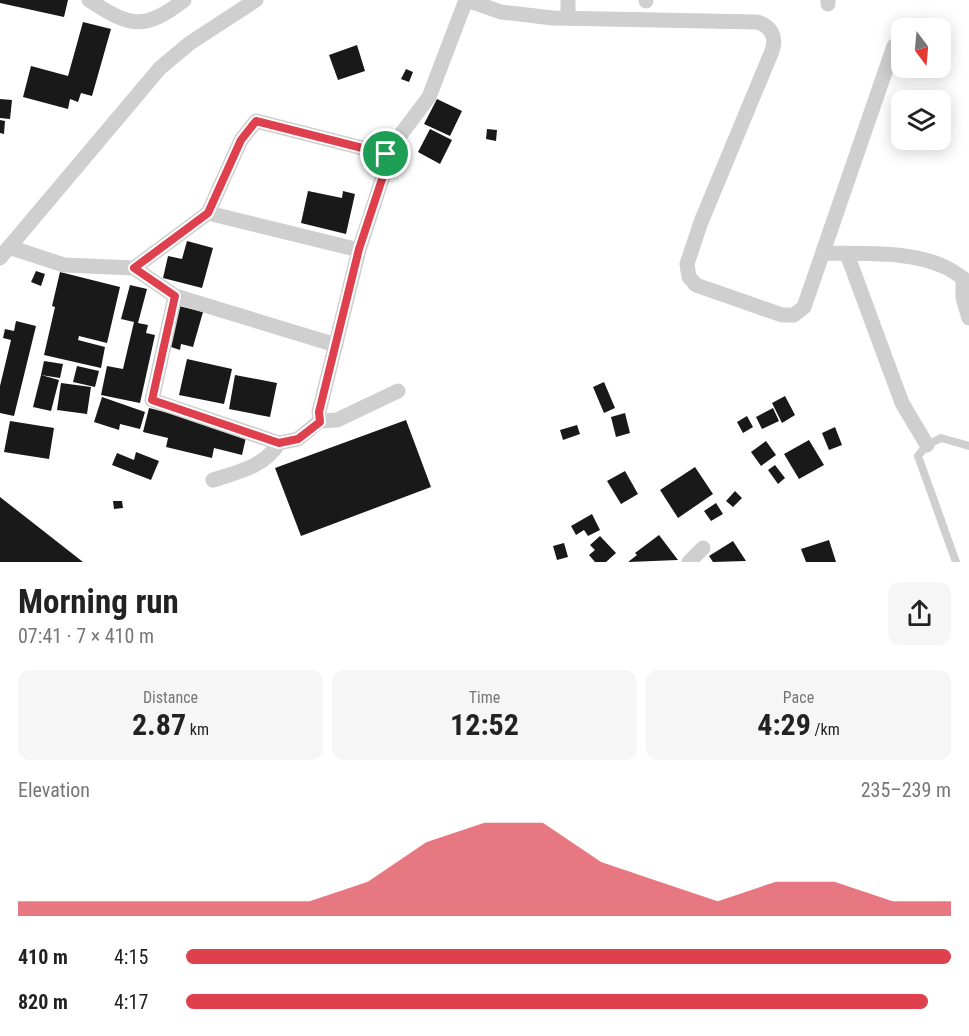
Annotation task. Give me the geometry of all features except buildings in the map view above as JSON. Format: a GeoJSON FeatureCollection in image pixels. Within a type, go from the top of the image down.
{"type":"FeatureCollection","features":[{"type":"Feature","properties":{"kind":"street"},"geometry":{"type":"LineString","coordinates":[[89,0],[116,18],[140,23],[157,19],[184,0]]}},
{"type":"Feature","properties":{"kind":"street"},"geometry":{"type":"LineString","coordinates":[[256,0],[190,43],[160,68],[5,253],[64,265],[134,268],[175,296],[336,345]]}},
{"type":"Feature","properties":{"kind":"street"},"geometry":{"type":"LineString","coordinates":[[320,422],[319,412],[359,249],[387,164],[386,154],[429,97],[466,0],[501,12],[568,18],[757,22],[768,27],[773,32],[775,45],[701,222],[687,264],[687,271],[696,285],[788,316],[800,312],[804,307],[891,55]]}},
{"type":"Feature","properties":{"kind":"street"},"geometry":{"type":"LineString","coordinates":[[568,0],[568,18]]}},
{"type":"Feature","properties":{"kind":"street"},"geometry":{"type":"LineString","coordinates":[[134,268],[208,213],[241,140],[256,121],[386,154]]}},
{"type":"Feature","properties":{"kind":"street"},"geometry":{"type":"LineString","coordinates":[[208,213],[359,249]]}},
{"type":"Feature","properties":{"kind":"street"},"geometry":{"type":"LineString","coordinates":[[823,253],[919,260],[943,266],[966,281],[963,298],[969,318]]}},
{"type":"Feature","properties":{"kind":"street"},"geometry":{"type":"LineString","coordinates":[[847,254],[902,403],[927,445]]}},
{"type":"Feature","properties":{"kind":"street"},"geometry":{"type":"LineString","coordinates":[[175,296],[152,400],[279,443],[298,439],[320,422],[337,420],[398,391]]}},
{"type":"Feature","properties":{"kind":"street"},"geometry":{"type":"LineString","coordinates":[[213,480],[249,469],[273,453],[279,443]]}},
{"type":"Feature","properties":{"kind":"street"},"geometry":{"type":"LineString","coordinates":[[689,562],[703,548]]}},
{"type":"Feature","properties":{"kind":"lane"},"geometry":{"type":"LineString","coordinates":[[956,562],[918,456],[927,445],[941,438],[969,446]]}},
{"type":"Feature","properties":{"kind":"route"},"geometry":{"type":"LineString","coordinates":[[256,121],[386,154],[387,164],[359,249],[319,412],[320,422],[298,439],[279,443],[152,400],[175,296],[134,268],[208,213],[241,140],[256,121]]}}]}
